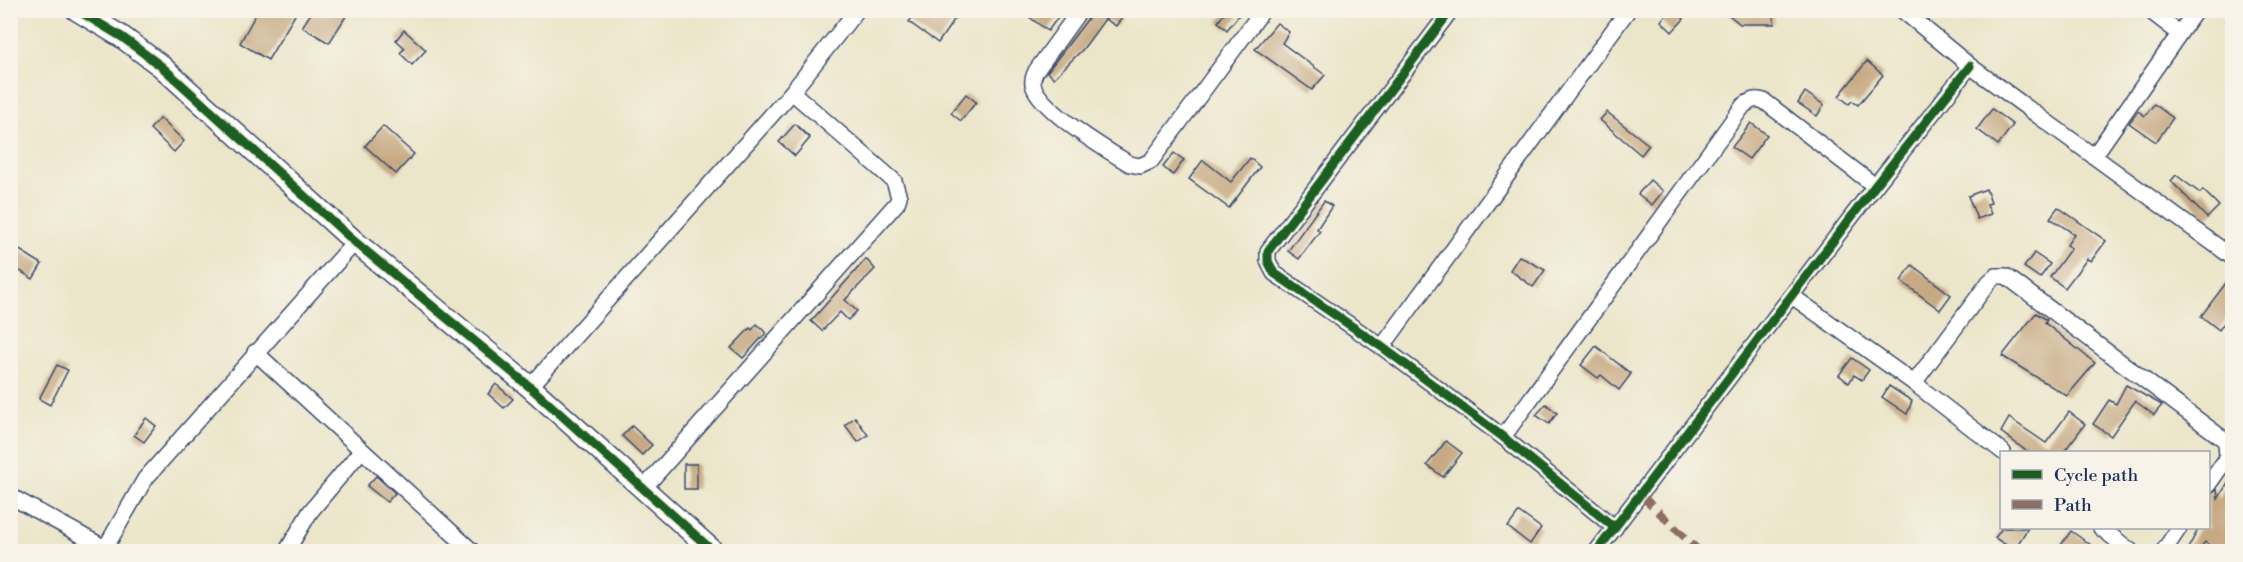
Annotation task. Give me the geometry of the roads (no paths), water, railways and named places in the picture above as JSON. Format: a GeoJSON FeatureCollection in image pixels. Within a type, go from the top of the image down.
{"type":"FeatureCollection","features":[{"type":"Feature","properties":{"kind":"street"},"geometry":{"type":"LineString","coordinates":[[77,10],[122,37],[161,66],[355,242],[530,387],[714,552]]}},
{"type":"Feature","properties":{"kind":"street"},"geometry":{"type":"LineString","coordinates":[[530,387],[792,92],[857,10]]}},
{"type":"Feature","properties":{"kind":"street"},"geometry":{"type":"LineString","coordinates":[[1080,10],[1036,71],[1032,82],[1036,92],[1079,133],[1130,164],[1140,166],[1151,161],[1263,10]]}},
{"type":"Feature","properties":{"kind":"street"},"geometry":{"type":"LineString","coordinates":[[1451,10],[1268,251],[1268,261],[1274,273],[1382,347],[1503,437],[1615,528]]}},
{"type":"Feature","properties":{"kind":"street"},"geometry":{"type":"LineString","coordinates":[[1382,347],[1628,10]]}},
{"type":"Feature","properties":{"kind":"street"},"geometry":{"type":"LineString","coordinates":[[1902,10],[1971,66],[2232,258]]}},
{"type":"Feature","properties":{"kind":"street"},"geometry":{"type":"LineString","coordinates":[[2149,10],[2179,33]]}},
{"type":"Feature","properties":{"kind":"street"},"geometry":{"type":"LineString","coordinates":[[2094,156],[2196,10]]}},
{"type":"Feature","properties":{"kind":"street"},"geometry":{"type":"LineString","coordinates":[[1596,552],[1875,186],[1971,66]]}},
{"type":"Feature","properties":{"kind":"street"},"geometry":{"type":"LineString","coordinates":[[643,489],[897,203],[899,197],[894,181],[792,92]]}},
{"type":"Feature","properties":{"kind":"street"},"geometry":{"type":"LineString","coordinates":[[1503,437],[1743,106],[1750,100],[1764,101],[1875,186]]}},
{"type":"Feature","properties":{"kind":"street"},"geometry":{"type":"LineString","coordinates":[[10,496],[104,550],[145,479],[255,352],[355,242]]}},
{"type":"Feature","properties":{"kind":"street"},"geometry":{"type":"LineString","coordinates":[[1914,383],[1989,282],[1996,276],[2006,276],[2226,441],[2227,458],[2210,482]]}},
{"type":"Feature","properties":{"kind":"street"},"geometry":{"type":"LineString","coordinates":[[1792,296],[1914,383],[2000,451]]}},
{"type":"Feature","properties":{"kind":"street"},"geometry":{"type":"LineString","coordinates":[[255,352],[473,552]]}},
{"type":"Feature","properties":{"kind":"street"},"geometry":{"type":"LineString","coordinates":[[286,552],[310,512],[361,451]]}},
{"type":"Feature","properties":{"kind":"street"},"geometry":{"type":"LineString","coordinates":[[2102,529],[2132,552]]}},
{"type":"Feature","properties":{"kind":"street"},"geometry":{"type":"LineString","coordinates":[[2163,552],[2178,529]]}}]}
